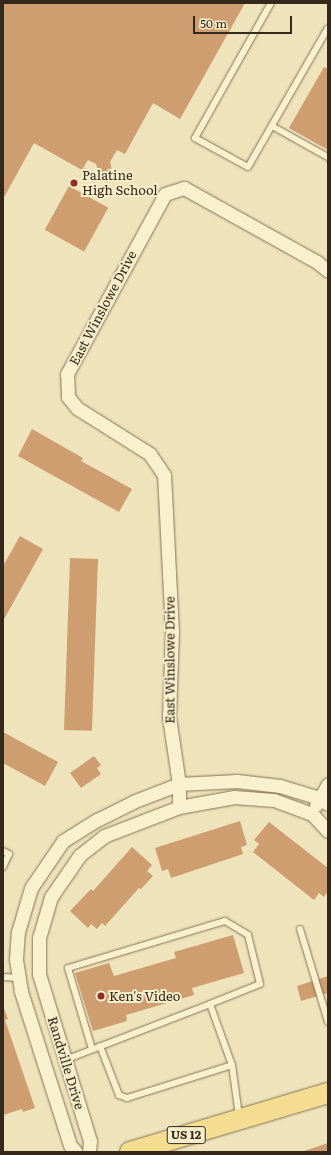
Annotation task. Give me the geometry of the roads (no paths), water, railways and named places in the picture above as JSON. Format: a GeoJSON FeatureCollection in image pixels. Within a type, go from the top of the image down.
{"type":"FeatureCollection","features":[{"type":"Feature","properties":{"kind":"main road","name":"US 12"},"geometry":{"type":"LineString","coordinates":[[130,1152],[328,1093]]}},
{"type":"Feature","properties":{"kind":"street","name":"East Winslowe Drive"},"geometry":{"type":"LineString","coordinates":[[179,807],[179,784],[169,717],[172,632],[164,475],[150,454],[77,408],[68,397],[67,374],[165,194],[184,188],[328,270]]}},
{"type":"Feature","properties":{"kind":"street"},"geometry":{"type":"LineString","coordinates":[[179,784],[237,781],[280,786],[324,801]]}},
{"type":"Feature","properties":{"kind":"street","name":"Randville Drive"},"geometry":{"type":"LineString","coordinates":[[76,1152],[70,1145],[21,991],[16,959],[18,932],[31,888],[63,841],[97,820],[129,804],[179,784]]}},
{"type":"Feature","properties":{"kind":"street"},"geometry":{"type":"LineString","coordinates":[[328,784],[324,801],[312,814],[328,831]]}},
{"type":"Feature","properties":{"kind":"street","name":"Randville Drive"},"geometry":{"type":"LineString","coordinates":[[89,1152],[90,1141],[39,974],[40,938],[51,897],[80,855],[104,836],[179,807],[234,798],[274,800],[312,814]]}},
{"type":"Feature","properties":{"kind":"street"},"geometry":{"type":"LineString","coordinates":[[19,978],[39,974]]}},
{"type":"Feature","properties":{"kind":"lane"},"geometry":{"type":"LineString","coordinates":[[271,3],[195,138],[248,167],[328,28]]}},
{"type":"Feature","properties":{"kind":"lane"},"geometry":{"type":"LineString","coordinates":[[272,126],[328,158]]}},
{"type":"Feature","properties":{"kind":"lane"},"geometry":{"type":"LineString","coordinates":[[3,851],[9,854],[3,867]]}},
{"type":"Feature","properties":{"kind":"lane"},"geometry":{"type":"LineString","coordinates":[[65,1060],[260,984],[248,935],[225,921],[68,968],[92,1049]]}},
{"type":"Feature","properties":{"kind":"lane"},"geometry":{"type":"LineString","coordinates":[[300,929],[328,1022]]}},
{"type":"Feature","properties":{"kind":"lane"},"geometry":{"type":"LineString","coordinates":[[3,977],[19,978]]}},
{"type":"Feature","properties":{"kind":"lane"},"geometry":{"type":"LineString","coordinates":[[210,1004],[232,1065],[239,1120]]}},
{"type":"Feature","properties":{"kind":"lane"},"geometry":{"type":"LineString","coordinates":[[100,1046],[119,1095],[127,1098],[232,1065]]}},
{"type":"Feature","properties":{"kind":"place","name":"Palatine High School"},"geometry":{"type":"Point","coordinates":[74,183]}},
{"type":"Feature","properties":{"kind":"place","name":"Ken's Video"},"geometry":{"type":"Point","coordinates":[101,996]}}]}
